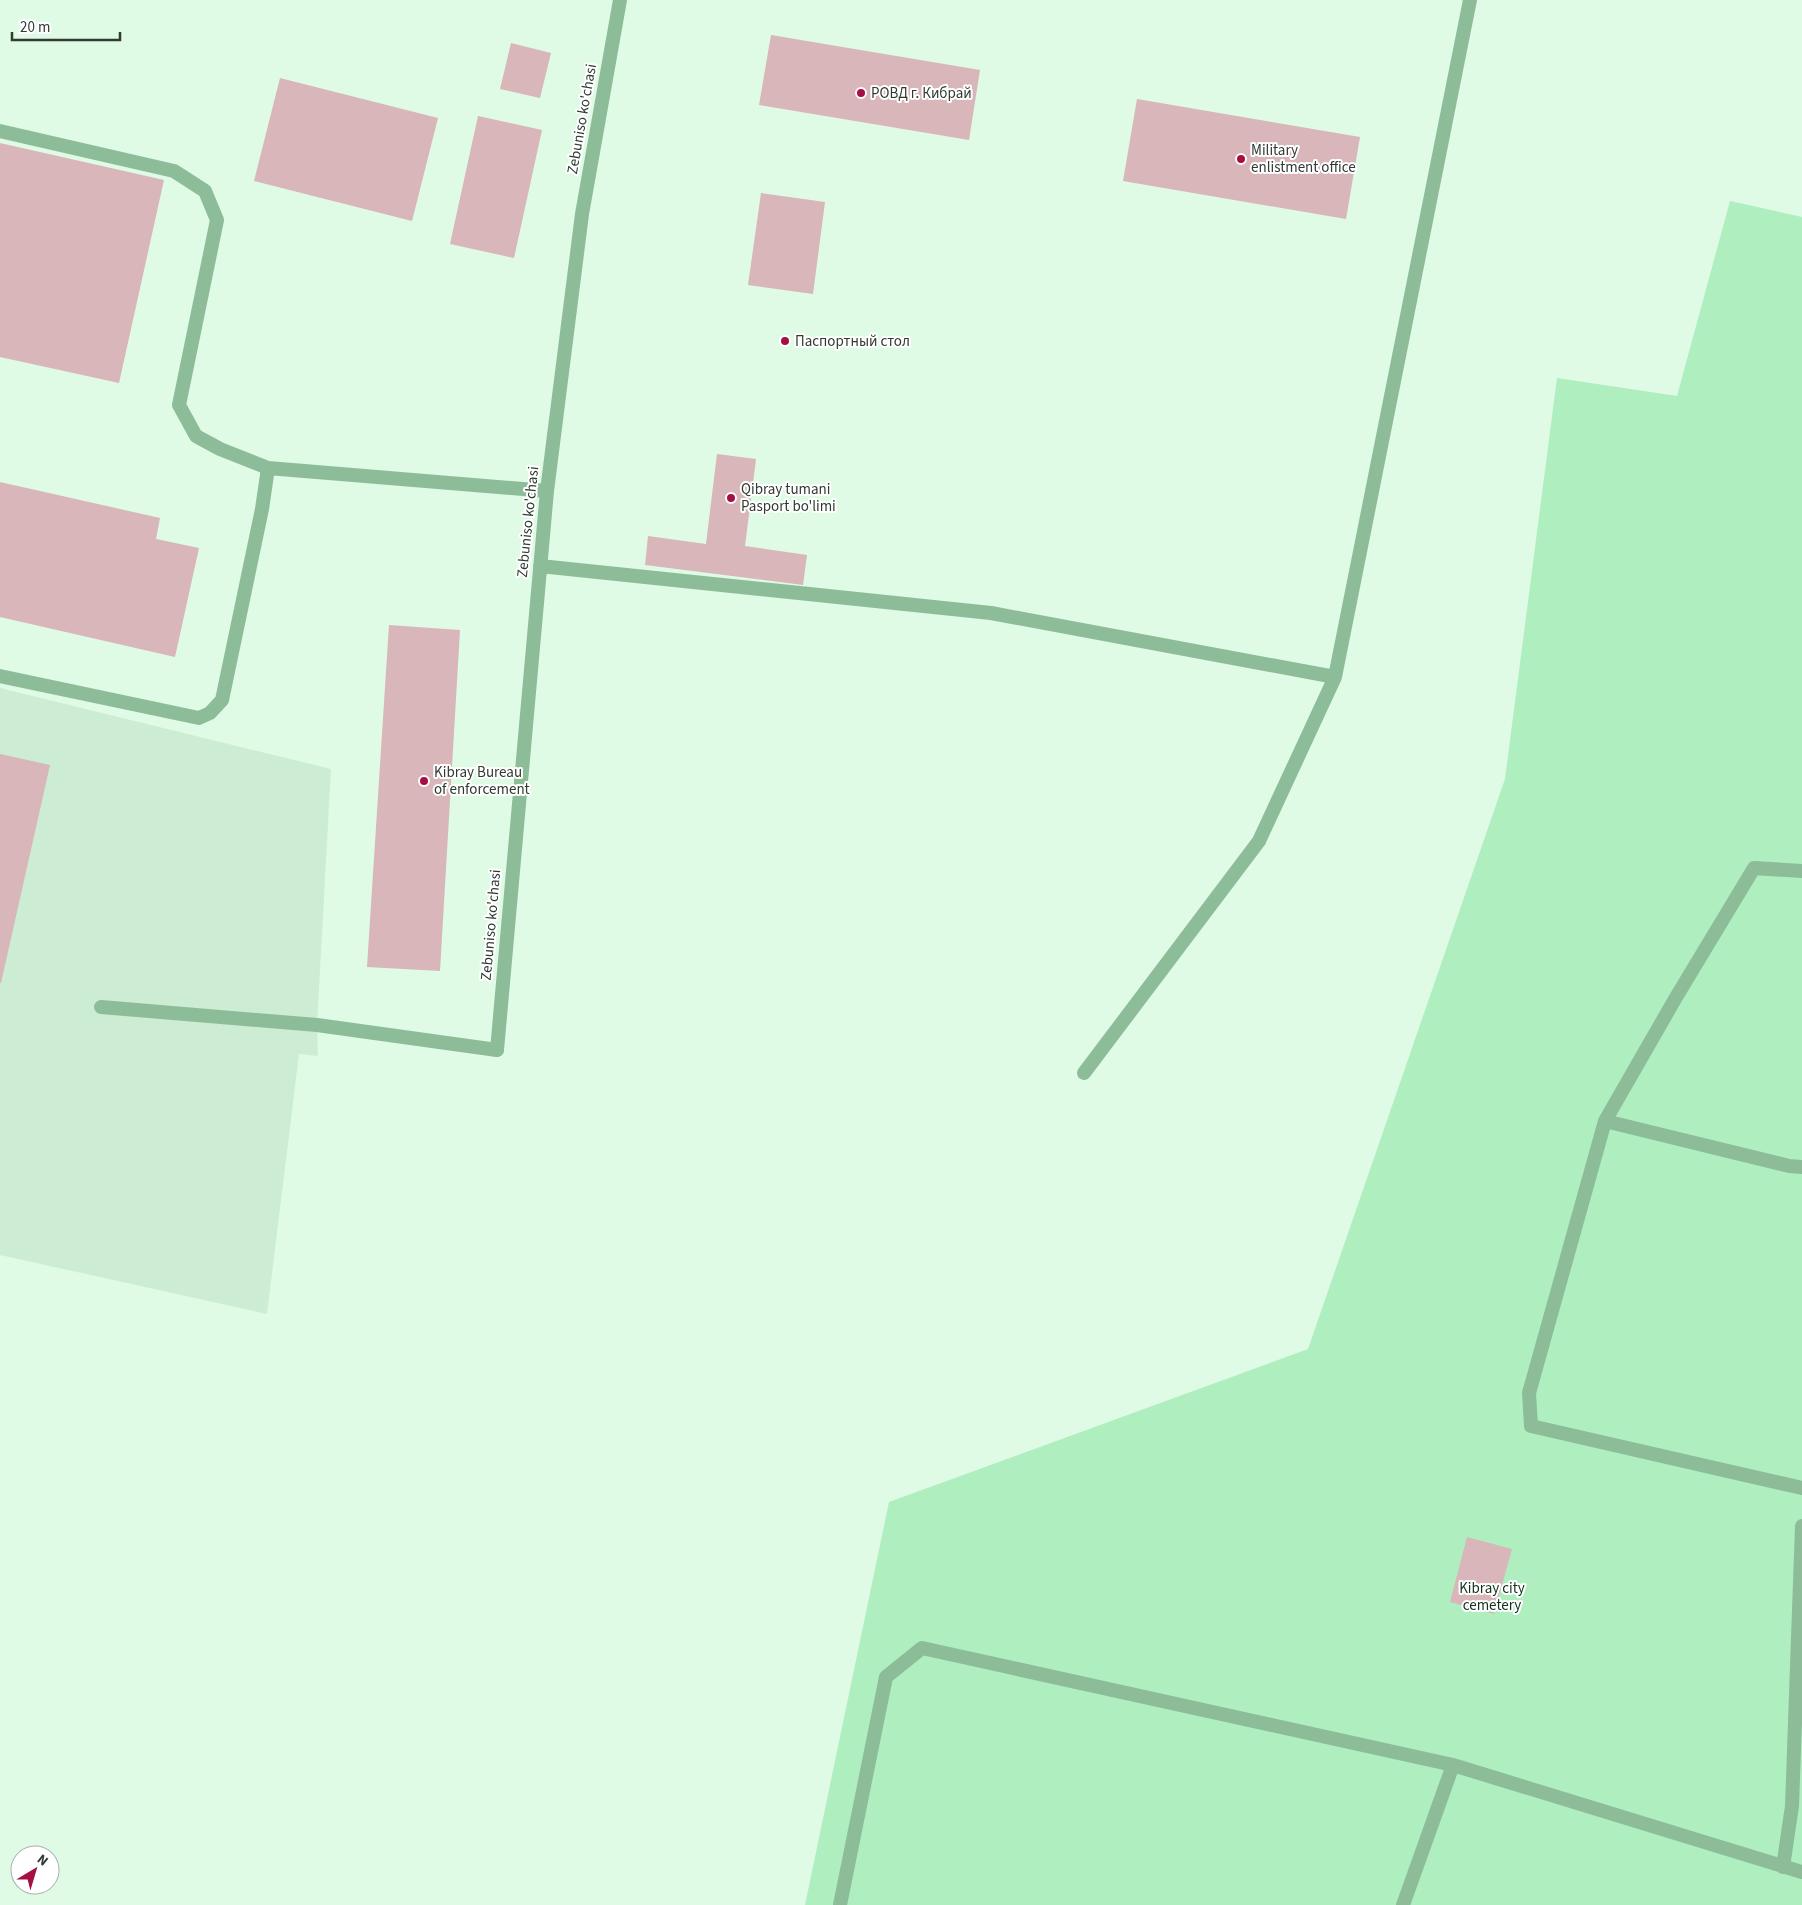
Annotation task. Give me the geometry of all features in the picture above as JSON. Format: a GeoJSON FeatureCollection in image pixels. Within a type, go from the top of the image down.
{"type":"FeatureCollection","features":[{"type":"Feature","properties":{"kind":"street","name":"Zebuniso ko'chasi"},"geometry":{"type":"LineString","coordinates":[[101,1007],[317,1025],[496,1050],[547,491],[582,214],[620,0]]}},
{"type":"Feature","properties":{"kind":"street"},"geometry":{"type":"LineString","coordinates":[[1084,1073],[1259,841],[1335,677],[1470,0]]}},
{"type":"Feature","properties":{"kind":"street"},"geometry":{"type":"LineString","coordinates":[[0,131],[174,171],[205,191],[217,220],[179,405],[196,436],[220,449],[268,468],[547,491]]}},
{"type":"Feature","properties":{"kind":"street"},"geometry":{"type":"LineString","coordinates":[[0,676],[199,718],[210,713],[222,700],[262,509],[268,468]]}},
{"type":"Feature","properties":{"kind":"street"},"geometry":{"type":"LineString","coordinates":[[540,566],[991,612],[1335,677]]}},
{"type":"Feature","properties":{"kind":"street"},"geometry":{"type":"LineString","coordinates":[[1802,871],[1754,868],[1605,1121],[1529,1393],[1530,1426],[1802,1488]]}},
{"type":"Feature","properties":{"kind":"street"},"geometry":{"type":"LineString","coordinates":[[1605,1121],[1789,1166],[1802,1167]]}},
{"type":"Feature","properties":{"kind":"street"},"geometry":{"type":"LineString","coordinates":[[1784,1867],[1792,1806],[1802,1526]]}},
{"type":"Feature","properties":{"kind":"street"},"geometry":{"type":"LineString","coordinates":[[840,1905],[886,1677],[922,1648],[1453,1766],[1802,1872]]}},
{"type":"Feature","properties":{"kind":"street"},"geometry":{"type":"LineString","coordinates":[[1403,1905],[1453,1766]]}},
{"type":"Feature","properties":{"kind":"shaded area"},"geometry":{"type":"Polygon","coordinates":[[[0,688],[331,769],[317,1025],[318,1056],[299,1054],[267,1314],[0,1255],[0,688]]]}},
{"type":"Feature","properties":{"kind":"green space","name":"Kibray city cemetery"},"geometry":{"type":"Polygon","coordinates":[[[1730,201],[1802,217],[1802,1905],[805,1905],[889,1502],[1308,1349],[1505,779],[1557,378],[1677,396],[1730,201]]]}},
{"type":"Feature","properties":{"kind":"building"},"geometry":{"type":"Polygon","coordinates":[[[771,35],[980,70],[969,140],[759,105],[771,35]]]}},
{"type":"Feature","properties":{"kind":"building"},"geometry":{"type":"Polygon","coordinates":[[[511,43],[551,53],[540,98],[500,89],[511,43]]]}},
{"type":"Feature","properties":{"kind":"building"},"geometry":{"type":"Polygon","coordinates":[[[280,78],[438,118],[412,221],[254,181],[280,78]]]}},
{"type":"Feature","properties":{"kind":"building","name":"Military enlistment office"},"geometry":{"type":"Polygon","coordinates":[[[1137,99],[1360,137],[1346,219],[1123,181],[1137,99]]]}},
{"type":"Feature","properties":{"kind":"building"},"geometry":{"type":"Polygon","coordinates":[[[478,116],[542,130],[514,258],[450,244],[478,116]]]}},
{"type":"Feature","properties":{"kind":"building"},"geometry":{"type":"Polygon","coordinates":[[[0,143],[164,180],[119,383],[0,357],[0,143]]]}},
{"type":"Feature","properties":{"kind":"building"},"geometry":{"type":"Polygon","coordinates":[[[761,193],[825,202],[813,294],[748,285],[761,193]]]}},
{"type":"Feature","properties":{"kind":"building","name":"Qibray tumani Pasport bo'limi"},"geometry":{"type":"Polygon","coordinates":[[[717,454],[756,459],[745,546],[807,555],[803,585],[645,565],[648,536],[706,544],[717,454]]]}},
{"type":"Feature","properties":{"kind":"building"},"geometry":{"type":"Polygon","coordinates":[[[0,482],[160,518],[156,539],[199,548],[175,657],[0,617],[0,482]]]}},
{"type":"Feature","properties":{"kind":"building"},"geometry":{"type":"Polygon","coordinates":[[[389,625],[460,630],[440,971],[367,967],[389,625]]]}},
{"type":"Feature","properties":{"kind":"building"},"geometry":{"type":"Polygon","coordinates":[[[0,754],[50,765],[1,983],[0,983],[0,754]]]}},
{"type":"Feature","properties":{"kind":"building"},"geometry":{"type":"Polygon","coordinates":[[[1467,1537],[1512,1549],[1494,1614],[1450,1602],[1467,1537]]]}},
{"type":"Feature","properties":{"kind":"place","name":"РОВД г. Кибрай"},"geometry":{"type":"Point","coordinates":[861,93]}},
{"type":"Feature","properties":{"kind":"place","name":"Military enlistment office"},"geometry":{"type":"Point","coordinates":[1241,159]}},
{"type":"Feature","properties":{"kind":"place","name":"Паспортный стол"},"geometry":{"type":"Point","coordinates":[785,341]}},
{"type":"Feature","properties":{"kind":"place","name":"Qibray tumani Pasport bo'limi"},"geometry":{"type":"Point","coordinates":[731,498]}},
{"type":"Feature","properties":{"kind":"place","name":"Kibray Bureau of enforcement"},"geometry":{"type":"Point","coordinates":[424,781]}}]}
